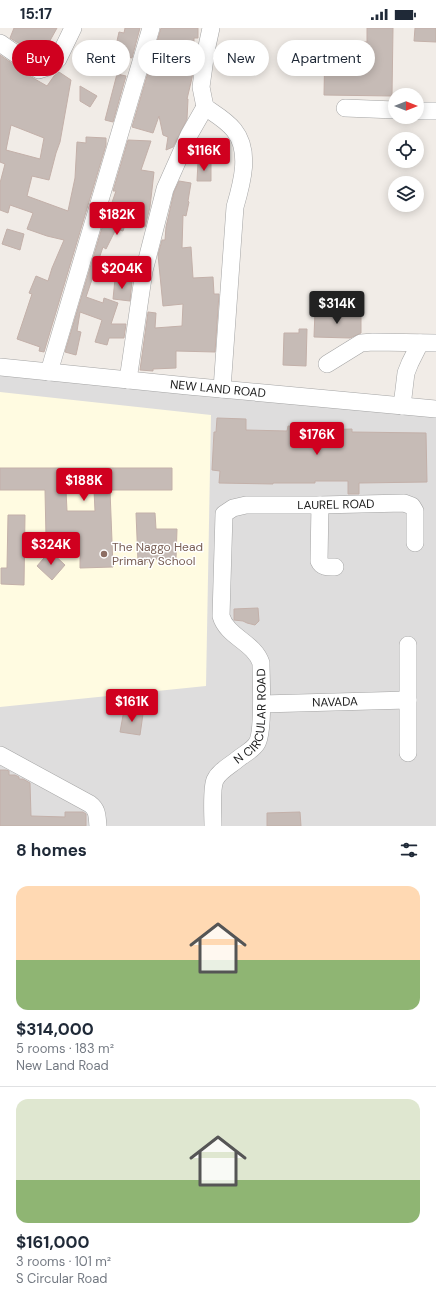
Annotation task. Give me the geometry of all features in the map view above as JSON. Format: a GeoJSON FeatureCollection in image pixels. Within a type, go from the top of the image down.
{"type":"FeatureCollection","features":[{"type":"Feature","properties":{"kind":"street"},"geometry":{"type":"LineString","coordinates":[[0,43],[39,70],[51,66],[58,59],[73,28]]}},
{"type":"Feature","properties":{"kind":"street"},"geometry":{"type":"LineString","coordinates":[[49,372],[152,28]]}},
{"type":"Feature","properties":{"kind":"street"},"geometry":{"type":"LineString","coordinates":[[128,380],[144,271],[165,188],[189,135],[205,107],[201,87],[211,28]]}},
{"type":"Feature","properties":{"kind":"street"},"geometry":{"type":"LineString","coordinates":[[205,107],[234,129],[242,143],[243,154],[242,183],[235,207],[222,389]]}},
{"type":"Feature","properties":{"kind":"street"},"geometry":{"type":"LineString","coordinates":[[345,108],[388,110]]}},
{"type":"Feature","properties":{"kind":"street"},"geometry":{"type":"LineString","coordinates":[[424,111],[436,111]]}},
{"type":"Feature","properties":{"kind":"street"},"geometry":{"type":"LineString","coordinates":[[327,364],[361,343],[428,343]]}},
{"type":"Feature","properties":{"kind":"street"},"geometry":{"type":"LineString","coordinates":[[402,406],[406,373],[428,343]]}},
{"type":"Feature","properties":{"kind":"street","name":"NEW LAND ROAD"},"geometry":{"type":"LineString","coordinates":[[0,367],[436,409]]}},
{"type":"Feature","properties":{"kind":"street","name":"LAUREL ROAD"},"geometry":{"type":"LineString","coordinates":[[224,514],[233,508],[246,505],[404,503],[412,506],[414,511],[414,543]]}},
{"type":"Feature","properties":{"kind":"street"},"geometry":{"type":"LineString","coordinates":[[320,505],[319,561],[323,566],[335,567]]}},
{"type":"Feature","properties":{"kind":"street","name":"N CIRCULAR ROAD"},"geometry":{"type":"LineString","coordinates":[[213,826],[214,789],[216,779],[222,771],[253,748],[258,742],[262,704],[261,663],[259,656],[254,650],[226,628],[221,616],[224,514]]}},
{"type":"Feature","properties":{"kind":"street"},"geometry":{"type":"LineString","coordinates":[[408,645],[408,753]]}},
{"type":"Feature","properties":{"kind":"street","name":"NAVADA"},"geometry":{"type":"LineString","coordinates":[[262,704],[408,700]]}},
{"type":"Feature","properties":{"kind":"street"},"geometry":{"type":"LineString","coordinates":[[0,756],[90,804],[95,808],[98,826]]}},
{"type":"Feature","properties":{"kind":"shaded area"},"geometry":{"type":"Polygon","coordinates":[[[0,367],[436,409],[436,826],[0,826],[0,367]]]}},
{"type":"Feature","properties":{"kind":"shaded area","name":"The Naggo Head Primary School"},"geometry":{"type":"Polygon","coordinates":[[[0,392],[211,415],[206,686],[0,707],[0,392]]]}},
{"type":"Feature","properties":{"kind":"building"},"geometry":{"type":"Polygon","coordinates":[[[14,28],[57,28],[50,40],[13,40],[10,38],[14,28]]]}},
{"type":"Feature","properties":{"kind":"building"},"geometry":{"type":"Polygon","coordinates":[[[125,28],[140,28],[132,58],[130,58],[130,40],[117,40],[119,32],[124,33],[125,28]]]}},
{"type":"Feature","properties":{"kind":"building"},"geometry":{"type":"Polygon","coordinates":[[[161,28],[198,28],[198,38],[194,38],[194,40],[157,40],[161,28]]]}},
{"type":"Feature","properties":{"kind":"building"},"geometry":{"type":"Polygon","coordinates":[[[367,28],[393,28],[392,88],[388,88],[388,96],[324,95],[324,76],[375,76],[375,40],[367,40],[367,28]]]}},
{"type":"Feature","properties":{"kind":"building"},"geometry":{"type":"Polygon","coordinates":[[[415,28],[436,28],[436,42],[414,41],[415,28]]]}},
{"type":"Feature","properties":{"kind":"building"},"geometry":{"type":"Polygon","coordinates":[[[0,55],[12,63],[12,76],[30,76],[47,86],[54,76],[64,75],[71,80],[60,142],[49,180],[32,176],[27,196],[68,211],[75,178],[77,142],[86,143],[86,137],[106,138],[106,145],[44,352],[39,351],[40,347],[17,339],[32,294],[29,293],[36,276],[48,281],[64,240],[27,229],[33,213],[10,205],[8,213],[0,210],[0,183],[5,164],[0,162],[0,55]],[[11,125],[6,150],[40,159],[44,138],[11,125]]]}},
{"type":"Feature","properties":{"kind":"building"},"geometry":{"type":"Polygon","coordinates":[[[116,76],[126,76],[113,122],[105,120],[116,76]]]}},
{"type":"Feature","properties":{"kind":"building"},"geometry":{"type":"Polygon","coordinates":[[[147,76],[192,76],[187,99],[187,119],[173,147],[166,150],[168,137],[163,135],[159,116],[153,133],[132,127],[147,76]]]}},
{"type":"Feature","properties":{"kind":"building"},"geometry":{"type":"Polygon","coordinates":[[[80,86],[97,96],[90,107],[80,101],[80,86]]]}},
{"type":"Feature","properties":{"kind":"building"},"geometry":{"type":"Polygon","coordinates":[[[128,140],[151,141],[141,170],[154,172],[150,207],[145,227],[125,225],[123,231],[116,229],[106,249],[103,247],[86,297],[103,303],[104,298],[118,303],[111,324],[126,324],[124,338],[109,338],[107,345],[95,342],[102,320],[80,312],[77,331],[81,332],[76,355],[65,352],[107,211],[109,211],[116,191],[113,191],[128,140]]]}},
{"type":"Feature","properties":{"kind":"building"},"geometry":{"type":"Polygon","coordinates":[[[198,162],[211,162],[211,181],[197,181],[198,162]]]}},
{"type":"Feature","properties":{"kind":"building"},"geometry":{"type":"Polygon","coordinates":[[[179,181],[191,183],[186,216],[183,215],[182,248],[191,247],[193,278],[213,277],[214,294],[219,294],[215,352],[176,351],[176,368],[153,369],[153,371],[140,370],[148,312],[156,313],[155,328],[182,326],[183,304],[163,306],[158,255],[162,240],[165,240],[166,227],[174,192],[179,181]]]}},
{"type":"Feature","properties":{"kind":"building"},"geometry":{"type":"Polygon","coordinates":[[[7,229],[24,234],[20,250],[2,244],[7,229]]]}},
{"type":"Feature","properties":{"kind":"building"},"geometry":{"type":"Polygon","coordinates":[[[115,279],[132,281],[130,301],[113,299],[115,279]]]}},
{"type":"Feature","properties":{"kind":"building"},"geometry":{"type":"Polygon","coordinates":[[[315,311],[361,313],[361,333],[350,338],[314,337],[315,311]]]}},
{"type":"Feature","properties":{"kind":"building"},"geometry":{"type":"Polygon","coordinates":[[[299,329],[307,329],[306,366],[283,365],[284,333],[299,333],[299,329]]]}},
{"type":"Feature","properties":{"kind":"building"},"geometry":{"type":"Polygon","coordinates":[[[217,418],[246,419],[246,430],[287,431],[288,426],[319,427],[319,430],[352,429],[352,432],[426,433],[427,482],[359,483],[359,494],[348,494],[348,481],[315,481],[315,483],[273,484],[219,483],[220,471],[212,470],[214,432],[216,432],[217,418]]]}},
{"type":"Feature","properties":{"kind":"building"},"geometry":{"type":"Polygon","coordinates":[[[0,468],[172,468],[172,490],[110,490],[113,567],[80,568],[80,536],[46,537],[45,490],[0,490],[0,468]],[[66,490],[67,511],[95,511],[94,490],[66,490]]]}},
{"type":"Feature","properties":{"kind":"building"},"geometry":{"type":"Polygon","coordinates":[[[136,513],[155,513],[156,529],[177,529],[176,559],[152,559],[152,562],[138,562],[136,513]]]}},
{"type":"Feature","properties":{"kind":"building"},"geometry":{"type":"Polygon","coordinates":[[[8,515],[25,515],[24,585],[1,584],[1,568],[7,568],[8,515]]]}},
{"type":"Feature","properties":{"kind":"building"},"geometry":{"type":"Polygon","coordinates":[[[50,551],[65,565],[52,580],[37,566],[50,551]]]}},
{"type":"Feature","properties":{"kind":"building"},"geometry":{"type":"Polygon","coordinates":[[[258,608],[259,621],[255,625],[234,620],[234,609],[258,608]]]}},
{"type":"Feature","properties":{"kind":"building"},"geometry":{"type":"Polygon","coordinates":[[[124,710],[143,714],[140,735],[120,732],[124,710]]]}},
{"type":"Feature","properties":{"kind":"building"},"geometry":{"type":"Polygon","coordinates":[[[0,770],[9,771],[9,775],[15,775],[19,777],[19,779],[23,779],[30,783],[31,816],[65,817],[65,812],[83,812],[86,814],[86,826],[0,826],[0,770]]]}},
{"type":"Feature","properties":{"kind":"building"},"geometry":{"type":"Polygon","coordinates":[[[300,812],[301,826],[267,826],[267,813],[300,812]]]}},
{"type":"Feature","properties":{"kind":"place","name":"The Naggo Head Primary School"},"geometry":{"type":"Point","coordinates":[104,554]}}]}
